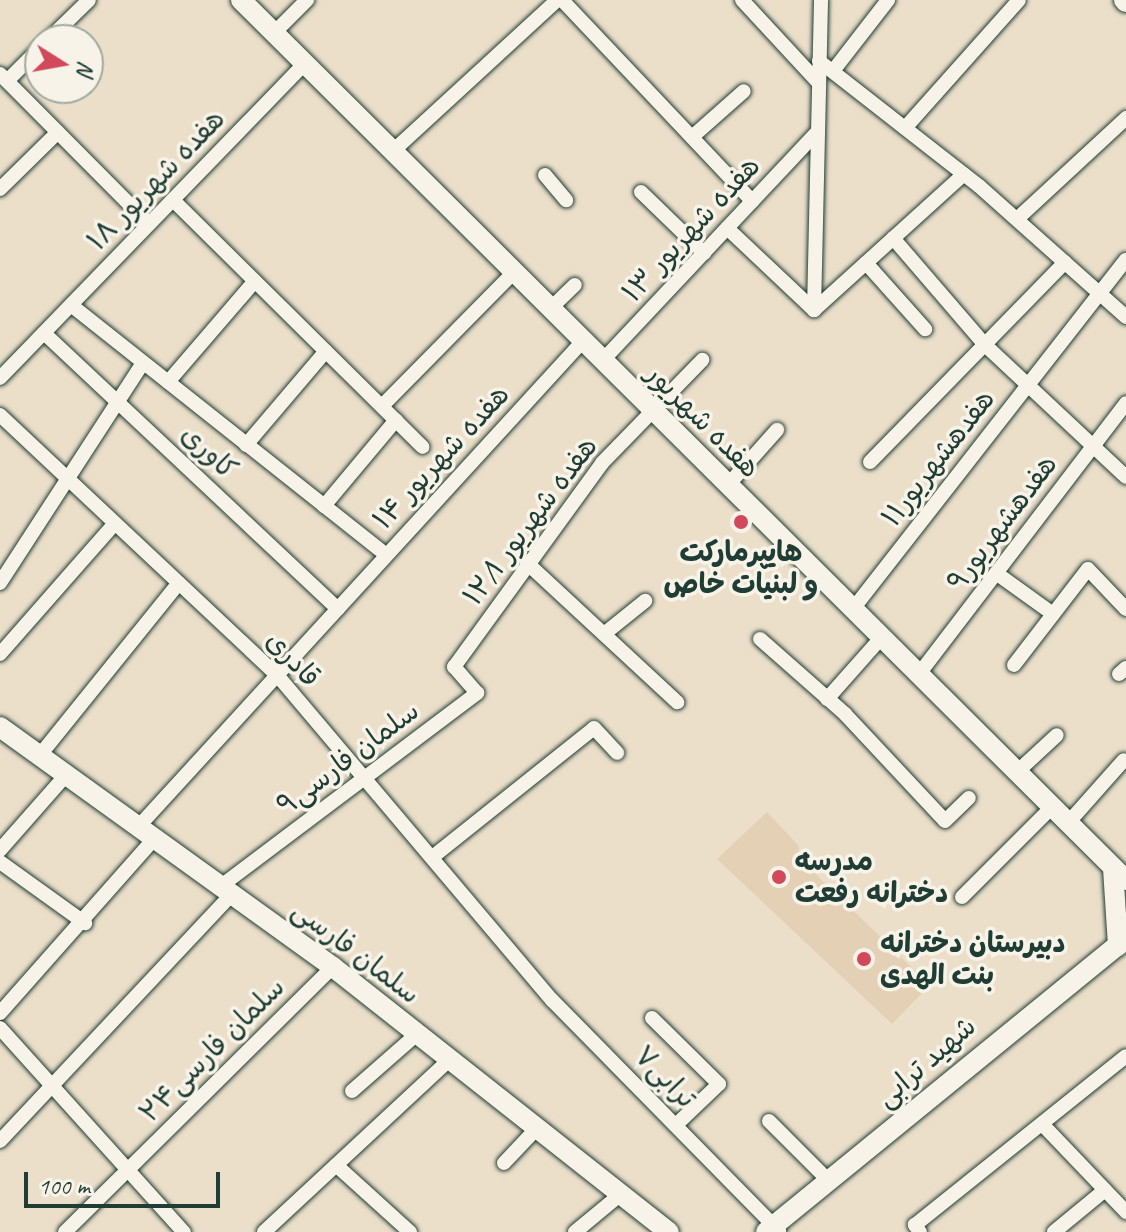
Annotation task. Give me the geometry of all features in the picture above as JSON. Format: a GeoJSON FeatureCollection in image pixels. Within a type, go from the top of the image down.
{"type":"FeatureCollection","features":[{"type":"Feature","properties":{"kind":"main road","name":"هفده شهریور"},"geometry":{"type":"LineString","coordinates":[[241,0],[1120,874]]}},
{"type":"Feature","properties":{"kind":"main road","name":"سلمان فارسی"},"geometry":{"type":"LineString","coordinates":[[0,727],[333,967],[669,1232]]}},
{"type":"Feature","properties":{"kind":"main road"},"geometry":{"type":"LineString","coordinates":[[1120,874],[1122,944]]}},
{"type":"Feature","properties":{"kind":"main road","name":"شهید ترابی"},"geometry":{"type":"LineString","coordinates":[[778,1230],[829,1181],[1122,944]]}},
{"type":"Feature","properties":{"kind":"street"},"geometry":{"type":"LineString","coordinates":[[64,24],[89,0]]}},
{"type":"Feature","properties":{"kind":"street"},"geometry":{"type":"LineString","coordinates":[[274,33],[307,0]]}},
{"type":"Feature","properties":{"kind":"street"},"geometry":{"type":"LineString","coordinates":[[393,151],[560,0],[752,201]]}},
{"type":"Feature","properties":{"kind":"street"},"geometry":{"type":"LineString","coordinates":[[742,0],[818,82]]}},
{"type":"Feature","properties":{"kind":"street"},"geometry":{"type":"LineString","coordinates":[[814,310],[821,0]]}},
{"type":"Feature","properties":{"kind":"street"},"geometry":{"type":"LineString","coordinates":[[833,71],[888,0]]}},
{"type":"Feature","properties":{"kind":"street"},"geometry":{"type":"LineString","coordinates":[[905,128],[1019,0]]}},
{"type":"Feature","properties":{"kind":"street"},"geometry":{"type":"LineString","coordinates":[[24,61],[3,77],[149,224]]}},
{"type":"Feature","properties":{"kind":"street"},"geometry":{"type":"LineString","coordinates":[[819,61],[964,174],[1126,317]]}},
{"type":"Feature","properties":{"kind":"street","name":"هفده شهریور ۱۸"},"geometry":{"type":"LineString","coordinates":[[0,378],[305,63]]}},
{"type":"Feature","properties":{"kind":"street"},"geometry":{"type":"LineString","coordinates":[[692,137],[744,91]]}},
{"type":"Feature","properties":{"kind":"street"},"geometry":{"type":"LineString","coordinates":[[1017,219],[1126,118]]}},
{"type":"Feature","properties":{"kind":"street"},"geometry":{"type":"LineString","coordinates":[[0,189],[58,132]]}},
{"type":"Feature","properties":{"kind":"street","name":"هفده شهریور ۱۳"},"geometry":{"type":"LineString","coordinates":[[603,360],[816,133]]}},
{"type":"Feature","properties":{"kind":"street"},"geometry":{"type":"LineString","coordinates":[[814,310],[964,174]]}},
{"type":"Feature","properties":{"kind":"street"},"geometry":{"type":"LineString","coordinates":[[545,175],[566,200]]}},
{"type":"Feature","properties":{"kind":"street"},"geometry":{"type":"LineString","coordinates":[[641,192],[704,253]]}},
{"type":"Feature","properties":{"kind":"street"},"geometry":{"type":"LineString","coordinates":[[173,200],[423,447]]}},
{"type":"Feature","properties":{"kind":"street"},"geometry":{"type":"LineString","coordinates":[[727,228],[814,310]]}},
{"type":"Feature","properties":{"kind":"street"},"geometry":{"type":"LineString","coordinates":[[893,238],[985,345],[1096,443],[1126,477]]}},
{"type":"Feature","properties":{"kind":"street","name":"هفدهشهریور۱۱"},"geometry":{"type":"LineString","coordinates":[[853,609],[1126,260]]}},
{"type":"Feature","properties":{"kind":"street"},"geometry":{"type":"LineString","coordinates":[[870,462],[1065,262]]}},
{"type":"Feature","properties":{"kind":"street"},"geometry":{"type":"LineString","coordinates":[[866,263],[925,329]]}},
{"type":"Feature","properties":{"kind":"street"},"geometry":{"type":"LineString","coordinates":[[382,406],[514,272]]}},
{"type":"Feature","properties":{"kind":"street"},"geometry":{"type":"LineString","coordinates":[[168,382],[255,281]]}},
{"type":"Feature","properties":{"kind":"street"},"geometry":{"type":"LineString","coordinates":[[551,308],[575,285]]}},
{"type":"Feature","properties":{"kind":"street"},"geometry":{"type":"LineString","coordinates":[[71,305],[386,555]]}},
{"type":"Feature","properties":{"kind":"street","name":"کاوری"},"geometry":{"type":"LineString","coordinates":[[44,333],[338,609]]}},
{"type":"Feature","properties":{"kind":"street","name":"هفده شهریور ۱۴"},"geometry":{"type":"LineString","coordinates":[[0,1013],[85,923],[147,832],[278,676],[583,341]]}},
{"type":"Feature","properties":{"kind":"street"},"geometry":{"type":"LineString","coordinates":[[246,445],[326,351]]}},
{"type":"Feature","properties":{"kind":"street","name":"هفده شهریور ۱۲/۱"},"geometry":{"type":"LineString","coordinates":[[454,667],[527,563],[586,495],[602,463],[656,413],[702,360]]}},
{"type":"Feature","properties":{"kind":"street"},"geometry":{"type":"LineString","coordinates":[[0,583],[143,363]]}},
{"type":"Feature","properties":{"kind":"street","name":"هفدهشهریور۹"},"geometry":{"type":"LineString","coordinates":[[919,674],[1126,403]]}},
{"type":"Feature","properties":{"kind":"street","name":"قادری"},"geometry":{"type":"LineString","coordinates":[[0,415],[278,676],[422,850],[435,855],[521,962]]}},
{"type":"Feature","properties":{"kind":"street"},"geometry":{"type":"LineString","coordinates":[[324,506],[396,420]]}},
{"type":"Feature","properties":{"kind":"street"},"geometry":{"type":"LineString","coordinates":[[728,485],[777,430]]}},
{"type":"Feature","properties":{"kind":"street"},"geometry":{"type":"LineString","coordinates":[[0,654],[115,523]]}},
{"type":"Feature","properties":{"kind":"street"},"geometry":{"type":"LineString","coordinates":[[527,563],[677,702]]}},
{"type":"Feature","properties":{"kind":"street"},"geometry":{"type":"LineString","coordinates":[[1014,665],[1088,569],[1125,607]]}},
{"type":"Feature","properties":{"kind":"street"},"geometry":{"type":"LineString","coordinates":[[996,573],[1053,614]]}},
{"type":"Feature","properties":{"kind":"street"},"geometry":{"type":"LineString","coordinates":[[40,755],[179,583]]}},
{"type":"Feature","properties":{"kind":"street"},"geometry":{"type":"LineString","coordinates":[[604,634],[645,601]]}},
{"type":"Feature","properties":{"kind":"street"},"geometry":{"type":"LineString","coordinates":[[827,699],[881,638]]}},
{"type":"Feature","properties":{"kind":"street"},"geometry":{"type":"LineString","coordinates":[[760,639],[827,699],[945,821],[969,798]]}},
{"type":"Feature","properties":{"kind":"street","name":"سلمان فارسی۹"},"geometry":{"type":"LineString","coordinates":[[0,1141],[227,890],[363,779],[477,693],[454,667]]}},
{"type":"Feature","properties":{"kind":"street"},"geometry":{"type":"LineString","coordinates":[[435,855],[594,728],[617,753]]}},
{"type":"Feature","properties":{"kind":"street"},"geometry":{"type":"LineString","coordinates":[[1017,772],[1057,735]]}},
{"type":"Feature","properties":{"kind":"street"},"geometry":{"type":"LineString","coordinates":[[1068,823],[1124,760]]}},
{"type":"Feature","properties":{"kind":"street"},"geometry":{"type":"LineString","coordinates":[[0,850],[67,774]]}},
{"type":"Feature","properties":{"kind":"street"},"geometry":{"type":"LineString","coordinates":[[962,897],[1052,807]]}},
{"type":"Feature","properties":{"kind":"street"},"geometry":{"type":"LineString","coordinates":[[0,862],[85,923]]}},
{"type":"Feature","properties":{"kind":"street","name":"ترابی۷"},"geometry":{"type":"LineString","coordinates":[[521,962],[778,1230]]}},
{"type":"Feature","properties":{"kind":"street","name":"سلمان فارسی۲۴"},"geometry":{"type":"LineString","coordinates":[[65,1232],[333,967]]}},
{"type":"Feature","properties":{"kind":"street"},"geometry":{"type":"LineString","coordinates":[[652,1018],[719,1084],[676,1125]]}},
{"type":"Feature","properties":{"kind":"street"},"geometry":{"type":"LineString","coordinates":[[0,1028],[184,1232]]}},
{"type":"Feature","properties":{"kind":"street"},"geometry":{"type":"LineString","coordinates":[[352,1091],[418,1033]]}},
{"type":"Feature","properties":{"kind":"street"},"geometry":{"type":"LineString","coordinates":[[920,1232],[915,1225],[1126,1056]]}},
{"type":"Feature","properties":{"kind":"street"},"geometry":{"type":"LineString","coordinates":[[264,1232],[450,1059]]}},
{"type":"Feature","properties":{"kind":"street"},"geometry":{"type":"LineString","coordinates":[[769,1121],[829,1181]]}},
{"type":"Feature","properties":{"kind":"street"},"geometry":{"type":"LineString","coordinates":[[1042,1124],[1126,1212]]}},
{"type":"Feature","properties":{"kind":"street"},"geometry":{"type":"LineString","coordinates":[[504,1163],[538,1127]]}},
{"type":"Feature","properties":{"kind":"street"},"geometry":{"type":"LineString","coordinates":[[336,1165],[410,1232]]}},
{"type":"Feature","properties":{"kind":"street"},"geometry":{"type":"LineString","coordinates":[[1054,1232],[1105,1190]]}},
{"type":"Feature","properties":{"kind":"street"},"geometry":{"type":"LineString","coordinates":[[575,1232],[622,1193]]}},
{"type":"Feature","properties":{"kind":"shaded area"},"geometry":{"type":"Polygon","coordinates":[[[767,812],[799,846],[798,857],[930,985],[892,1024],[717,859],[767,812]]]}},
{"type":"Feature","properties":{"kind":"place","name":"هایپرمارکت و لبنیات خاص"},"geometry":{"type":"Point","coordinates":[741,522]}},
{"type":"Feature","properties":{"kind":"place","name":"مدرسه دخترانه رفعت"},"geometry":{"type":"Point","coordinates":[779,877]}},
{"type":"Feature","properties":{"kind":"place","name":"دبیرستان دخترانه بنت الهدی"},"geometry":{"type":"Point","coordinates":[864,959]}}]}
